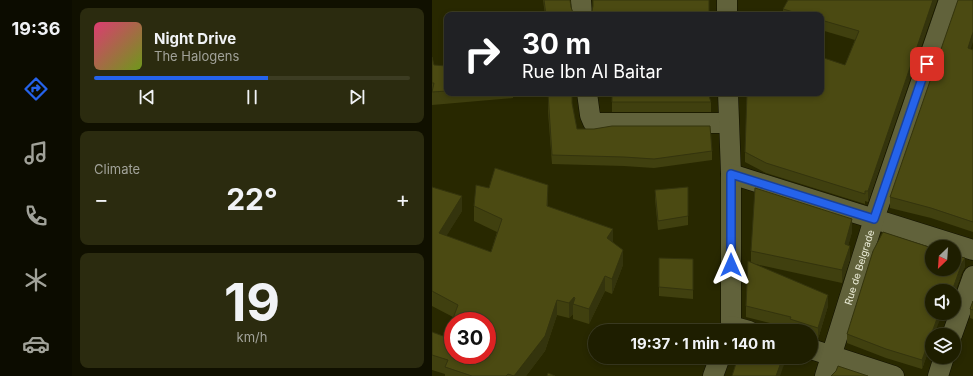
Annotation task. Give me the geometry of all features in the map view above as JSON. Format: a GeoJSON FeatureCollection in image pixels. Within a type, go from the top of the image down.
{"type":"FeatureCollection","features":[{"type":"Feature","properties":{"kind":"street"},"geometry":{"type":"LineString","coordinates":[[581,0],[582,12]]}},
{"type":"Feature","properties":{"kind":"street"},"geometry":{"type":"LineString","coordinates":[[727,0],[727,12]]}},
{"type":"Feature","properties":{"kind":"street","name":"Rue de Belgrade"},"geometry":{"type":"LineString","coordinates":[[826,376],[874,219],[949,0]]}},
{"type":"Feature","properties":{"kind":"street"},"geometry":{"type":"LineString","coordinates":[[587,96],[590,115],[593,122],[728,123]]}},
{"type":"Feature","properties":{"kind":"street"},"geometry":{"type":"LineString","coordinates":[[728,96],[737,324]]}},
{"type":"Feature","properties":{"kind":"street"},"geometry":{"type":"LineString","coordinates":[[731,174],[973,250]]}},
{"type":"Feature","properties":{"kind":"street"},"geometry":{"type":"LineString","coordinates":[[954,328],[973,276]]}},
{"type":"Feature","properties":{"kind":"street"},"geometry":{"type":"LineString","coordinates":[[818,351],[894,376]]}},
{"type":"Feature","properties":{"kind":"street"},"geometry":{"type":"LineString","coordinates":[[713,376],[717,364]]}},
{"type":"Feature","properties":{"kind":"street"},"geometry":{"type":"LineString","coordinates":[[938,376],[942,364]]}},
{"type":"Feature","properties":{"kind":"building"},"geometry":{"type":"Polygon","coordinates":[[[544,0],[570,0],[573,12],[546,12],[544,0]]]}},
{"type":"Feature","properties":{"kind":"building"},"geometry":{"type":"Polygon","coordinates":[[[593,0],[709,0],[709,12],[591,12],[593,0]]]}},
{"type":"Feature","properties":{"kind":"building"},"geometry":{"type":"Polygon","coordinates":[[[788,0],[933,0],[868,191],[865,191],[865,194],[766,163],[745,152],[747,96],[824,96],[824,58],[845,65],[859,31],[824,21],[824,12],[794,12],[783,9],[788,0]]]}},
{"type":"Feature","properties":{"kind":"building"},"geometry":{"type":"Polygon","coordinates":[[[958,0],[973,0],[973,32],[968,48],[973,50],[973,222],[931,208],[890,197],[958,0]]]}},
{"type":"Feature","properties":{"kind":"building"},"geometry":{"type":"Polygon","coordinates":[[[432,57],[434,65],[444,66],[444,91],[432,92],[434,83],[432,83],[432,57]]]}},
{"type":"Feature","properties":{"kind":"building"},"geometry":{"type":"Polygon","coordinates":[[[548,96],[572,96],[577,129],[594,129],[612,126],[710,126],[712,151],[654,159],[552,155],[548,96]]]}},
{"type":"Feature","properties":{"kind":"building"},"geometry":{"type":"Polygon","coordinates":[[[612,96],[709,96],[711,102],[612,102],[612,96]]]}},
{"type":"Feature","properties":{"kind":"building"},"geometry":{"type":"Polygon","coordinates":[[[495,168],[548,185],[547,206],[613,229],[607,238],[623,250],[612,279],[605,276],[589,309],[573,304],[574,297],[569,303],[557,300],[545,336],[514,376],[508,374],[506,376],[472,376],[445,367],[446,364],[496,364],[496,312],[455,312],[458,305],[432,291],[432,187],[462,196],[439,233],[491,252],[502,219],[474,206],[476,185],[489,188],[495,168]]]}},
{"type":"Feature","properties":{"kind":"building"},"geometry":{"type":"Polygon","coordinates":[[[688,187],[688,216],[658,221],[655,190],[688,187]]]}},
{"type":"Feature","properties":{"kind":"building"},"geometry":{"type":"Polygon","coordinates":[[[755,188],[852,219],[845,244],[850,246],[842,270],[751,251],[755,188]]]}},
{"type":"Feature","properties":{"kind":"building"},"geometry":{"type":"Polygon","coordinates":[[[883,232],[925,246],[925,276],[957,276],[954,284],[925,284],[925,320],[936,320],[934,328],[925,328],[925,352],[922,360],[886,349],[847,334],[873,251],[883,232]]]}},
{"type":"Feature","properties":{"kind":"building"},"geometry":{"type":"Polygon","coordinates":[[[961,257],[965,258],[961,266],[961,257]]]}},
{"type":"Feature","properties":{"kind":"building"},"geometry":{"type":"Polygon","coordinates":[[[659,258],[693,259],[693,290],[659,287],[659,258]]]}},
{"type":"Feature","properties":{"kind":"building"},"geometry":{"type":"Polygon","coordinates":[[[748,261],[828,295],[818,328],[818,324],[806,324],[790,319],[791,317],[746,306],[748,261]]]}},
{"type":"Feature","properties":{"kind":"building"},"geometry":{"type":"Polygon","coordinates":[[[973,301],[973,310],[970,309],[973,301]]]}},
{"type":"Feature","properties":{"kind":"building"},"geometry":{"type":"Polygon","coordinates":[[[432,332],[444,336],[444,359],[432,355],[432,332]]]}},
{"type":"Feature","properties":{"kind":"building"},"geometry":{"type":"Polygon","coordinates":[[[736,364],[780,364],[776,376],[732,376],[736,364]]]}},
{"type":"Feature","properties":{"kind":"building"},"geometry":{"type":"Polygon","coordinates":[[[838,366],[868,376],[831,376],[836,371],[838,366]]]}},
{"type":"Feature","properties":{"kind":"building"},"geometry":{"type":"Polygon","coordinates":[[[548,373],[555,376],[547,376],[548,373]]]}},
{"type":"Feature","properties":{"kind":"route"},"geometry":{"type":"LineString","coordinates":[[731,265],[731,174],[874,219],[927,64]]}}]}
